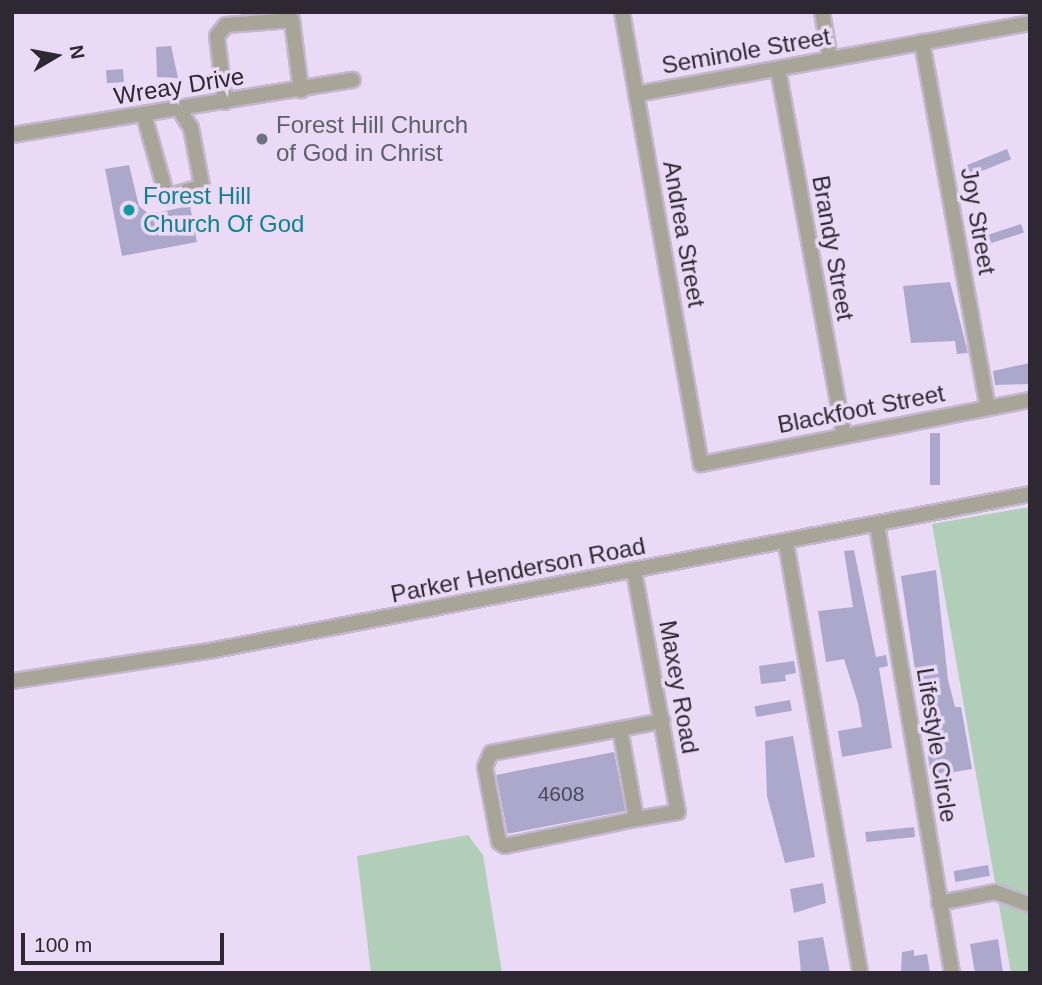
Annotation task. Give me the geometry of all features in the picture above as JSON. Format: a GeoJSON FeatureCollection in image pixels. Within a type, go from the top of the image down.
{"type":"FeatureCollection","features":[{"type":"Feature","properties":{"kind":"street","name":"Andrea Street"},"geometry":{"type":"LineString","coordinates":[[622,12],[701,464]]}},
{"type":"Feature","properties":{"kind":"street"},"geometry":{"type":"LineString","coordinates":[[822,12],[830,60]]}},
{"type":"Feature","properties":{"kind":"street"},"geometry":{"type":"LineString","coordinates":[[225,103],[217,36],[226,25],[292,20],[301,90]]}},
{"type":"Feature","properties":{"kind":"street","name":"Seminole Street"},"geometry":{"type":"LineString","coordinates":[[636,94],[1030,23]]}},
{"type":"Feature","properties":{"kind":"street","name":"Joy Street"},"geometry":{"type":"LineString","coordinates":[[922,43],[988,408]]}},
{"type":"Feature","properties":{"kind":"street","name":"Brandy Street"},"geometry":{"type":"LineString","coordinates":[[778,69],[844,435]]}},
{"type":"Feature","properties":{"kind":"street","name":"Wreay Drive"},"geometry":{"type":"LineString","coordinates":[[12,135],[225,103],[353,80]]}},
{"type":"Feature","properties":{"kind":"street"},"geometry":{"type":"LineString","coordinates":[[144,115],[167,197],[202,186],[191,128],[179,109]]}},
{"type":"Feature","properties":{"kind":"street","name":"Blackfoot Street"},"geometry":{"type":"LineString","coordinates":[[701,464],[1030,400]]}},
{"type":"Feature","properties":{"kind":"street","name":"Parker Henderson Road"},"geometry":{"type":"LineString","coordinates":[[12,681],[214,650],[786,543],[1030,494]]}},
{"type":"Feature","properties":{"kind":"street","name":"Lifestyle Circle"},"geometry":{"type":"LineString","coordinates":[[877,525],[951,973]]}},
{"type":"Feature","properties":{"kind":"street"},"geometry":{"type":"LineString","coordinates":[[786,543],[860,973]]}},
{"type":"Feature","properties":{"kind":"street","name":"Maxey Road"},"geometry":{"type":"LineString","coordinates":[[634,571],[678,812],[636,819]]}},
{"type":"Feature","properties":{"kind":"street"},"geometry":{"type":"LineString","coordinates":[[620,729],[636,819],[505,846],[496,836],[486,758],[620,729],[662,721]]}},
{"type":"Feature","properties":{"kind":"street"},"geometry":{"type":"LineString","coordinates":[[939,902],[995,892],[1030,905]]}},
{"type":"Feature","properties":{"kind":"green space"},"geometry":{"type":"Polygon","coordinates":[[[1030,507],[1030,973],[1011,973],[932,524],[1030,507]]]}},
{"type":"Feature","properties":{"kind":"green space"},"geometry":{"type":"Polygon","coordinates":[[[468,835],[483,855],[502,973],[371,973],[357,856],[468,835]]]}},
{"type":"Feature","properties":{"kind":"building"},"geometry":{"type":"Polygon","coordinates":[[[171,46],[178,78],[157,77],[156,47],[171,46]]]}},
{"type":"Feature","properties":{"kind":"building"},"geometry":{"type":"Polygon","coordinates":[[[123,69],[124,82],[107,83],[106,70],[123,69]]]}},
{"type":"Feature","properties":{"kind":"building"},"geometry":{"type":"Polygon","coordinates":[[[1007,149],[1011,159],[968,177],[963,167],[1007,149]]]}},
{"type":"Feature","properties":{"kind":"building","name":"Forest Hill Church Of God"},"geometry":{"type":"Polygon","coordinates":[[[129,165],[139,206],[149,214],[190,206],[197,242],[122,256],[105,169],[129,165]]]}},
{"type":"Feature","properties":{"kind":"building"},"geometry":{"type":"Polygon","coordinates":[[[1021,224],[1024,233],[985,245],[982,237],[1021,224]]]}},
{"type":"Feature","properties":{"kind":"building"},"geometry":{"type":"Polygon","coordinates":[[[950,282],[968,353],[957,354],[955,341],[911,343],[903,286],[950,282]]]}},
{"type":"Feature","properties":{"kind":"building"},"geometry":{"type":"Polygon","coordinates":[[[1030,363],[1030,384],[995,385],[993,371],[1030,363]]]}},
{"type":"Feature","properties":{"kind":"building"},"geometry":{"type":"Polygon","coordinates":[[[930,433],[940,433],[940,485],[930,485],[930,433]]]}},
{"type":"Feature","properties":{"kind":"building"},"geometry":{"type":"Polygon","coordinates":[[[854,550],[876,657],[886,655],[888,666],[879,668],[892,748],[842,757],[838,731],[862,727],[858,703],[844,659],[826,662],[818,611],[853,607],[844,551],[854,550]]]}},
{"type":"Feature","properties":{"kind":"building"},"geometry":{"type":"Polygon","coordinates":[[[936,570],[948,680],[955,707],[961,707],[972,769],[931,776],[901,576],[936,570]]]}},
{"type":"Feature","properties":{"kind":"building"},"geometry":{"type":"Polygon","coordinates":[[[794,661],[796,673],[785,675],[786,681],[761,684],[759,666],[794,661]]]}},
{"type":"Feature","properties":{"kind":"building"},"geometry":{"type":"Polygon","coordinates":[[[790,700],[792,711],[756,717],[755,706],[790,700]]]}},
{"type":"Feature","properties":{"kind":"building"},"geometry":{"type":"Polygon","coordinates":[[[793,736],[815,857],[785,863],[767,796],[765,741],[793,736]]]}},
{"type":"Feature","properties":{"kind":"building"},"geometry":{"type":"Polygon","coordinates":[[[614,752],[625,811],[508,834],[496,775],[614,752]]]}},
{"type":"Feature","properties":{"kind":"building"},"geometry":{"type":"Polygon","coordinates":[[[914,827],[915,837],[866,842],[865,832],[914,827]]]}},
{"type":"Feature","properties":{"kind":"building"},"geometry":{"type":"Polygon","coordinates":[[[988,865],[990,876],[955,882],[954,871],[988,865]]]}},
{"type":"Feature","properties":{"kind":"building"},"geometry":{"type":"Polygon","coordinates":[[[823,883],[826,903],[794,913],[790,889],[823,883]]]}},
{"type":"Feature","properties":{"kind":"building"},"geometry":{"type":"Polygon","coordinates":[[[823,937],[830,973],[801,973],[798,941],[823,937]]]}},
{"type":"Feature","properties":{"kind":"building"},"geometry":{"type":"Polygon","coordinates":[[[998,939],[1003,973],[975,973],[970,944],[998,939]]]}},
{"type":"Feature","properties":{"kind":"building"},"geometry":{"type":"Polygon","coordinates":[[[914,950],[914,956],[927,954],[930,972],[901,973],[902,952],[914,950]]]}},
{"type":"Feature","properties":{"kind":"place","name":"Forest Hill Church of God in Christ"},"geometry":{"type":"Point","coordinates":[262,139]}},
{"type":"Feature","properties":{"kind":"place","name":"Forest Hill Church Of God"},"geometry":{"type":"Point","coordinates":[129,210]}}]}
